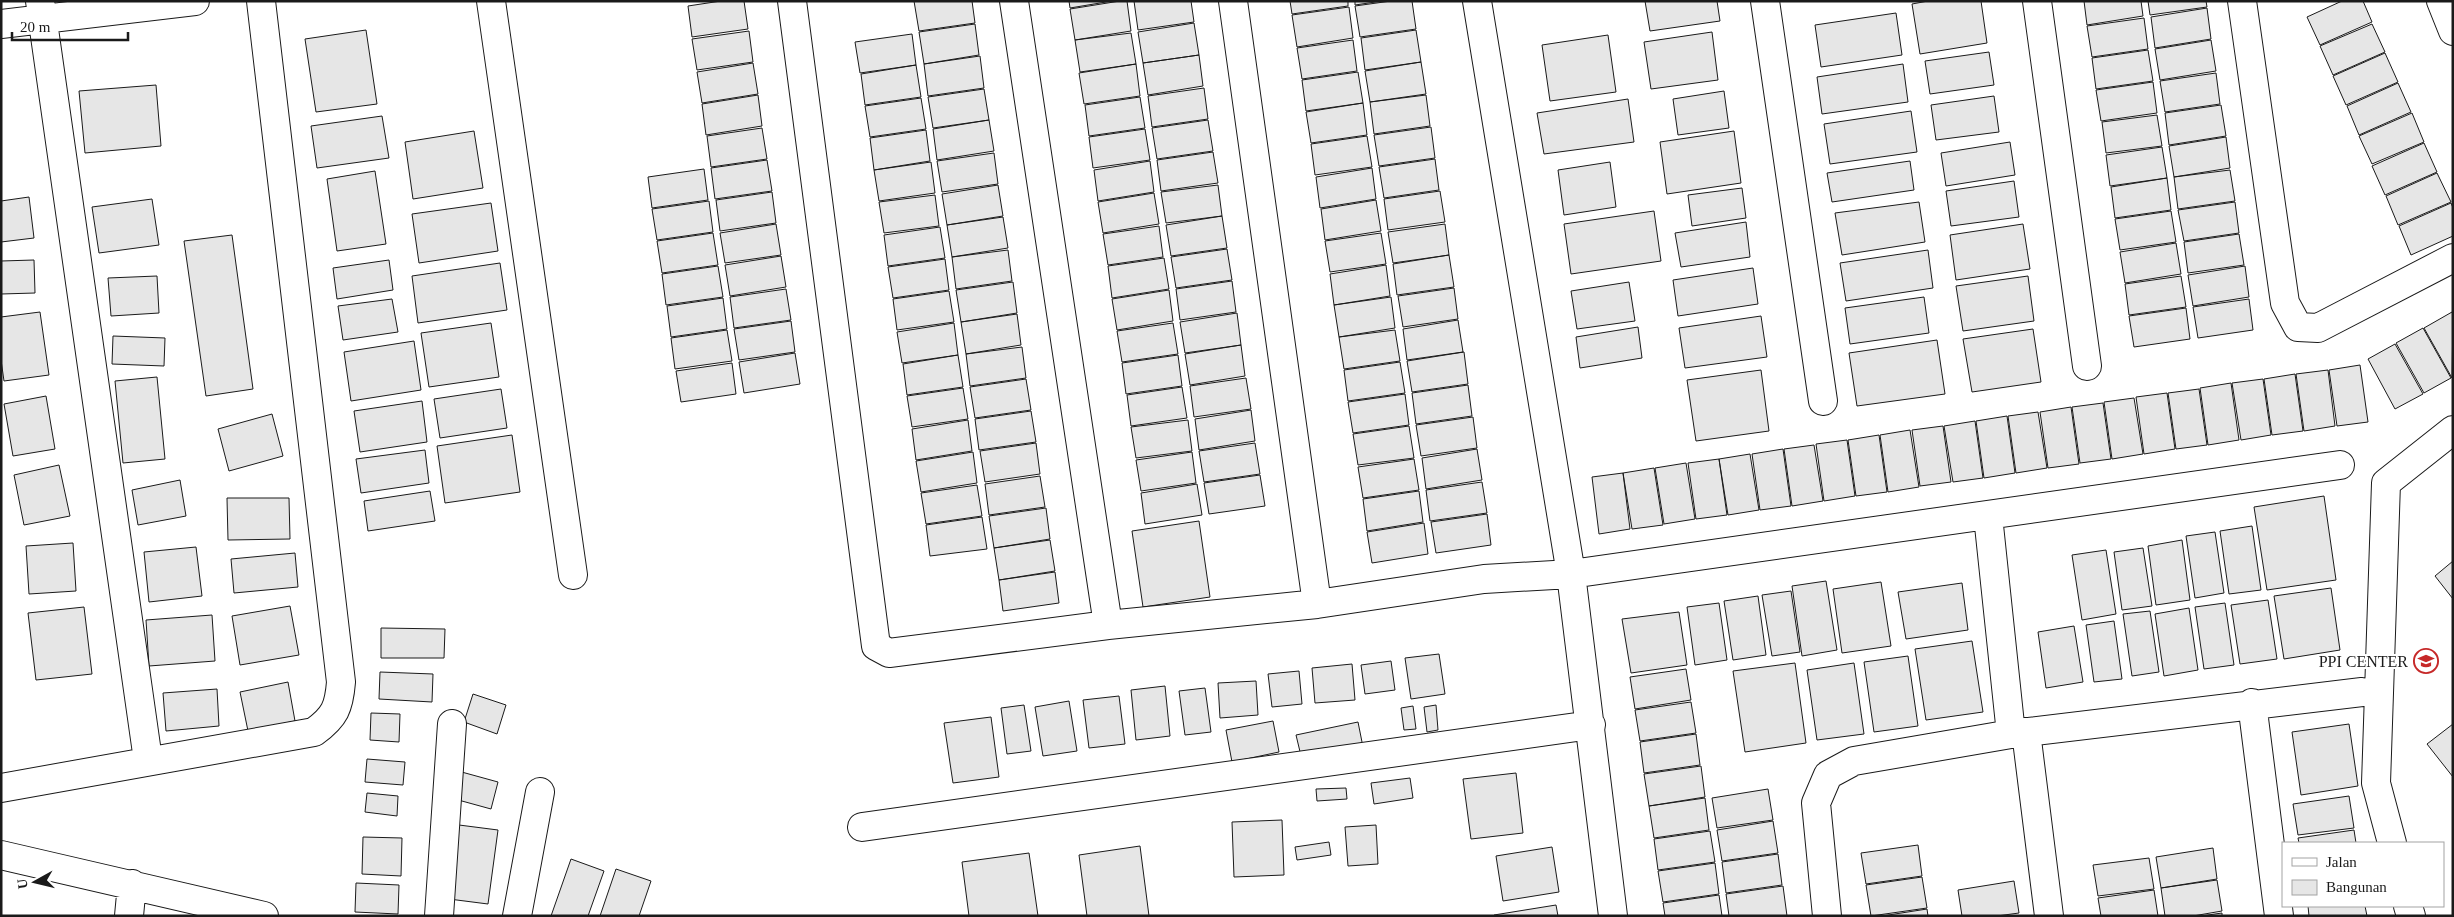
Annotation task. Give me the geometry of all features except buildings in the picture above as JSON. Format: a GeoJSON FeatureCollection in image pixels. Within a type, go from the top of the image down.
{"type":"FeatureCollection","features":[{"type":"Feature","properties":{"kind":"street"},"geometry":{"type":"LineString","coordinates":[[1,24],[42,10],[195,1]]}},
{"type":"Feature","properties":{"kind":"street"},"geometry":{"type":"LineString","coordinates":[[1,788],[148,760],[314,732],[329,721],[340,701],[341,682],[261,1]]}},
{"type":"Feature","properties":{"kind":"street"},"geometry":{"type":"LineString","coordinates":[[491,1],[573,575]]}},
{"type":"Feature","properties":{"kind":"street"},"geometry":{"type":"LineString","coordinates":[[792,1],[876,646],[889,653],[1108,625],[1317,604],[1484,579],[1571,574],[2340,465]]}},
{"type":"Feature","properties":{"kind":"street"},"geometry":{"type":"LineString","coordinates":[[1014,1],[1108,625]]}},
{"type":"Feature","properties":{"kind":"street"},"geometry":{"type":"LineString","coordinates":[[1233,1],[1317,604]]}},
{"type":"Feature","properties":{"kind":"street"},"geometry":{"type":"LineString","coordinates":[[1477,1],[1571,574],[1591,725],[1612,916]]}},
{"type":"Feature","properties":{"kind":"street"},"geometry":{"type":"LineString","coordinates":[[1765,1],[1823,401]]}},
{"type":"Feature","properties":{"kind":"street"},"geometry":{"type":"LineString","coordinates":[[2037,1],[2087,366]]}},
{"type":"Feature","properties":{"kind":"street"},"geometry":{"type":"LineString","coordinates":[[2242,1],[2284,303],[2298,327],[2318,328],[2453,258]]}},
{"type":"Feature","properties":{"kind":"street"},"geometry":{"type":"LineString","coordinates":[[2441,1],[2453,31]]}},
{"type":"Feature","properties":{"kind":"street"},"geometry":{"type":"LineString","coordinates":[[42,10],[148,760]]}},
{"type":"Feature","properties":{"kind":"street"},"geometry":{"type":"LineString","coordinates":[[2392,842],[2376,783],[2386,483],[2453,430]]}},
{"type":"Feature","properties":{"kind":"street"},"geometry":{"type":"LineString","coordinates":[[1988,516],[2018,733],[2048,916]]}},
{"type":"Feature","properties":{"kind":"street"},"geometry":{"type":"LineString","coordinates":[[1827,916],[1816,803],[1828,775],[1854,761],[2018,733],[2362,692]]}},
{"type":"Feature","properties":{"kind":"street"},"geometry":{"type":"LineString","coordinates":[[2252,704],[2278,916]]}},
{"type":"Feature","properties":{"kind":"street"},"geometry":{"type":"LineString","coordinates":[[438,916],[452,724]]}},
{"type":"Feature","properties":{"kind":"street"},"geometry":{"type":"LineString","coordinates":[[862,826],[1591,725]]}},
{"type":"Feature","properties":{"kind":"street"},"geometry":{"type":"LineString","coordinates":[[517,916],[540,792]]}},
{"type":"Feature","properties":{"kind":"street"},"geometry":{"type":"LineString","coordinates":[[1,855],[264,916]]}},
{"type":"Feature","properties":{"kind":"street"},"geometry":{"type":"LineString","coordinates":[[129,916],[132,884]]}},
{"type":"Feature","properties":{"kind":"place","name":"PPI CENTER"},"geometry":{"type":"Point","coordinates":[2426,661]}}]}
